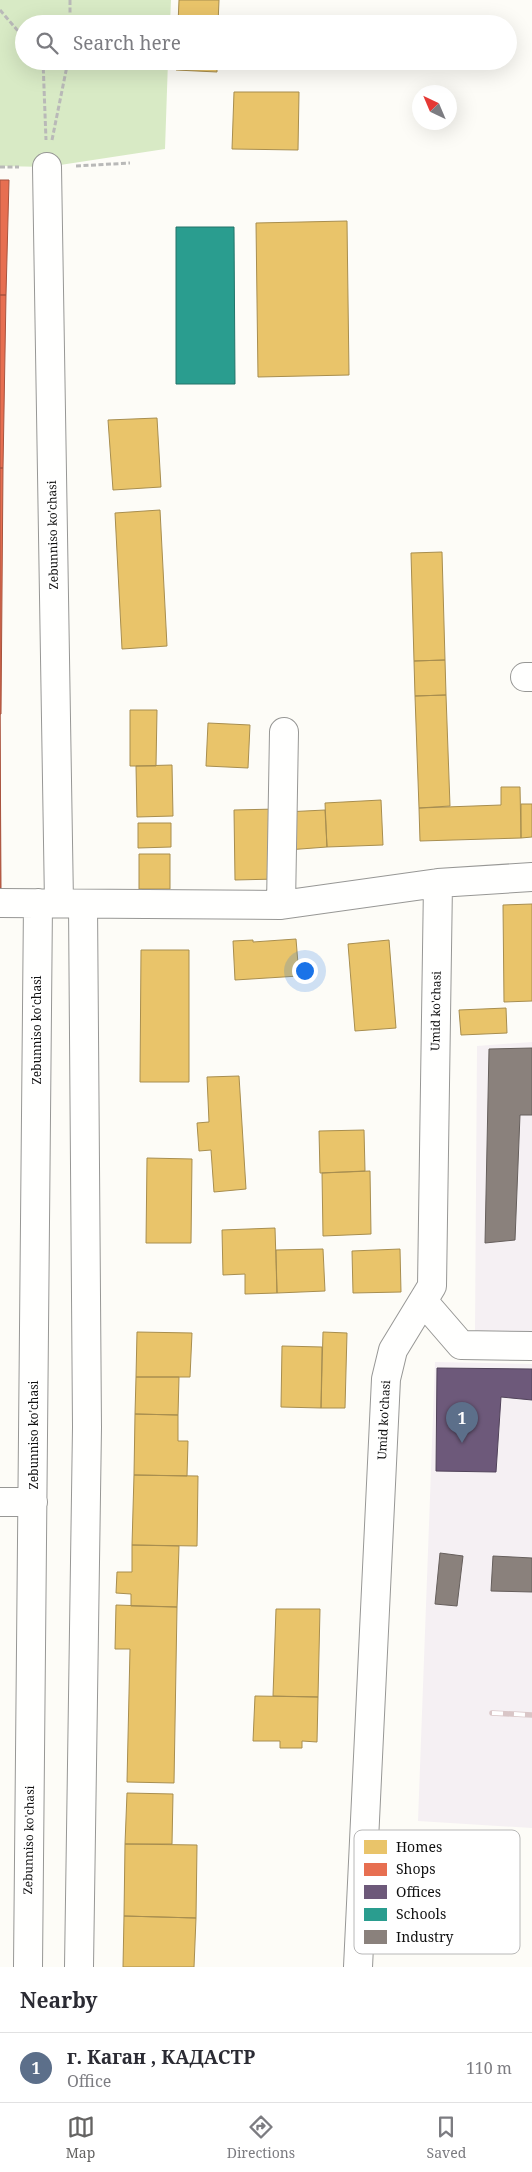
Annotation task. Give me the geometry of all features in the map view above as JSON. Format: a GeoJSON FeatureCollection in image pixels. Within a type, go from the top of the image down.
{"type":"FeatureCollection","features":[{"type":"Feature","properties":{"kind":"street","name":"Zebunniso ko'chasi"},"geometry":{"type":"LineString","coordinates":[[47,167],[60,903],[87,1427],[79,1967]]}},
{"type":"Feature","properties":{"kind":"street"},"geometry":{"type":"LineString","coordinates":[[281,905],[284,732]]}},
{"type":"Feature","properties":{"kind":"street"},"geometry":{"type":"LineString","coordinates":[[0,903],[281,905],[438,883],[532,877]]}},
{"type":"Feature","properties":{"kind":"street","name":"Umid ko'chasi"},"geometry":{"type":"LineString","coordinates":[[365,1830],[386,1379],[393,1350],[432,1286],[438,883]]}},
{"type":"Feature","properties":{"kind":"street","name":"Zebunniso ko'chasi"},"geometry":{"type":"LineString","coordinates":[[28,1967],[33,1502],[60,903]]}},
{"type":"Feature","properties":{"kind":"street"},"geometry":{"type":"LineString","coordinates":[[423,1301],[462,1345],[532,1346]]}},
{"type":"Feature","properties":{"kind":"street"},"geometry":{"type":"LineString","coordinates":[[0,1502],[33,1502]]}},
{"type":"Feature","properties":{"kind":"street","name":"Umid ko'chasi"},"geometry":{"type":"LineString","coordinates":[[358,1967],[359,1954]]}},
{"type":"Feature","properties":{"kind":"path"},"geometry":{"type":"LineString","coordinates":[[70,0],[70,15]]}},
{"type":"Feature","properties":{"kind":"path"},"geometry":{"type":"LineString","coordinates":[[0,10],[15,28]]}},
{"type":"Feature","properties":{"kind":"path"},"geometry":{"type":"LineString","coordinates":[[43,70],[47,167]]}},
{"type":"Feature","properties":{"kind":"path"},"geometry":{"type":"LineString","coordinates":[[47,167],[66,70]]}},
{"type":"Feature","properties":{"kind":"shaded area"},"geometry":{"type":"Polygon","coordinates":[[[532,1042],[532,1332],[475,1331],[477,1046],[532,1042]]]}},
{"type":"Feature","properties":{"kind":"shaded area"},"geometry":{"type":"Polygon","coordinates":[[[435,1362],[532,1364],[532,1828],[418,1821],[435,1362]]]}},
{"type":"Feature","properties":{"kind":"green space"},"geometry":{"type":"Polygon","coordinates":[[[0,0],[171,0],[170,15],[15,15],[15,70],[168,70],[165,149],[47,167],[0,166],[0,0]]]}},
{"type":"Feature","properties":{"kind":"building: Homes"},"geometry":{"type":"Polygon","coordinates":[[[179,0],[219,0],[218,15],[178,15],[179,0]]]}},
{"type":"Feature","properties":{"kind":"building: Homes"},"geometry":{"type":"Polygon","coordinates":[[[176,70],[217,70],[217,72],[176,70]]]}},
{"type":"Feature","properties":{"kind":"building: Homes"},"geometry":{"type":"Polygon","coordinates":[[[234,92],[299,92],[298,150],[232,149],[234,92]]]}},
{"type":"Feature","properties":{"kind":"building: Homes"},"geometry":{"type":"Polygon","coordinates":[[[347,221],[349,375],[258,377],[256,223],[347,221]]]}},
{"type":"Feature","properties":{"kind":"building: Homes"},"geometry":{"type":"Polygon","coordinates":[[[157,418],[161,487],[113,490],[108,420],[157,418]]]}},
{"type":"Feature","properties":{"kind":"building: Homes"},"geometry":{"type":"Polygon","coordinates":[[[160,510],[167,646],[122,649],[115,513],[160,510]]]}},
{"type":"Feature","properties":{"kind":"building: Homes"},"geometry":{"type":"Polygon","coordinates":[[[442,552],[445,660],[414,661],[411,553],[442,552]]]}},
{"type":"Feature","properties":{"kind":"building: Homes"},"geometry":{"type":"Polygon","coordinates":[[[445,660],[446,695],[415,696],[414,661],[445,660]]]}},
{"type":"Feature","properties":{"kind":"building: Homes"},"geometry":{"type":"Polygon","coordinates":[[[446,695],[450,806],[419,808],[415,696],[446,695]]]}},
{"type":"Feature","properties":{"kind":"building: Homes"},"geometry":{"type":"Polygon","coordinates":[[[130,710],[157,710],[156,766],[130,766],[130,710]]]}},
{"type":"Feature","properties":{"kind":"building: Homes"},"geometry":{"type":"Polygon","coordinates":[[[208,723],[250,725],[248,768],[206,766],[208,723]]]}},
{"type":"Feature","properties":{"kind":"building: Homes"},"geometry":{"type":"Polygon","coordinates":[[[172,765],[173,816],[137,817],[136,766],[172,765]]]}},
{"type":"Feature","properties":{"kind":"building: Homes"},"geometry":{"type":"Polygon","coordinates":[[[501,787],[520,787],[521,838],[420,841],[419,808],[501,805],[501,787]]]}},
{"type":"Feature","properties":{"kind":"building: Homes"},"geometry":{"type":"Polygon","coordinates":[[[381,800],[383,845],[327,847],[325,803],[381,800]]]}},
{"type":"Feature","properties":{"kind":"building: Homes"},"geometry":{"type":"Polygon","coordinates":[[[521,804],[532,804],[532,837],[521,838],[521,804]]]}},
{"type":"Feature","properties":{"kind":"building: Homes"},"geometry":{"type":"Polygon","coordinates":[[[277,809],[277,879],[235,880],[234,810],[277,809]]]}},
{"type":"Feature","properties":{"kind":"building: Homes"},"geometry":{"type":"Polygon","coordinates":[[[325,810],[327,847],[287,850],[285,812],[325,810]]]}},
{"type":"Feature","properties":{"kind":"building: Homes"},"geometry":{"type":"Polygon","coordinates":[[[138,823],[171,823],[171,847],[138,848],[138,823]]]}},
{"type":"Feature","properties":{"kind":"building: Homes"},"geometry":{"type":"Polygon","coordinates":[[[139,854],[170,854],[170,889],[139,889],[139,854]]]}},
{"type":"Feature","properties":{"kind":"building: Homes"},"geometry":{"type":"Polygon","coordinates":[[[532,904],[532,1001],[504,1002],[503,905],[532,904]]]}},
{"type":"Feature","properties":{"kind":"building: Homes"},"geometry":{"type":"Polygon","coordinates":[[[296,939],[299,976],[235,980],[233,941],[253,940],[253,942],[296,939]]]}},
{"type":"Feature","properties":{"kind":"building: Homes"},"geometry":{"type":"Polygon","coordinates":[[[389,940],[396,1028],[355,1031],[348,944],[389,940]]]}},
{"type":"Feature","properties":{"kind":"building: Homes"},"geometry":{"type":"Polygon","coordinates":[[[141,950],[189,950],[189,1082],[140,1082],[141,950]]]}},
{"type":"Feature","properties":{"kind":"building: Homes"},"geometry":{"type":"Polygon","coordinates":[[[506,1008],[507,1033],[461,1035],[459,1010],[506,1008]]]}},
{"type":"Feature","properties":{"kind":"building: Homes"},"geometry":{"type":"Polygon","coordinates":[[[239,1076],[246,1189],[214,1192],[211,1150],[199,1151],[197,1123],[209,1122],[207,1077],[239,1076]]]}},
{"type":"Feature","properties":{"kind":"building: Homes"},"geometry":{"type":"Polygon","coordinates":[[[364,1130],[365,1171],[320,1173],[319,1131],[364,1130]]]}},
{"type":"Feature","properties":{"kind":"building: Homes"},"geometry":{"type":"Polygon","coordinates":[[[147,1158],[192,1159],[191,1243],[146,1243],[147,1158]]]}},
{"type":"Feature","properties":{"kind":"building: Homes"},"geometry":{"type":"Polygon","coordinates":[[[370,1171],[371,1234],[323,1236],[322,1173],[370,1171]]]}},
{"type":"Feature","properties":{"kind":"building: Homes"},"geometry":{"type":"Polygon","coordinates":[[[275,1228],[277,1293],[245,1294],[245,1274],[223,1275],[222,1230],[275,1228]]]}},
{"type":"Feature","properties":{"kind":"building: Homes"},"geometry":{"type":"Polygon","coordinates":[[[323,1249],[325,1291],[277,1293],[276,1250],[323,1249]]]}},
{"type":"Feature","properties":{"kind":"building: Homes"},"geometry":{"type":"Polygon","coordinates":[[[400,1249],[401,1292],[353,1293],[352,1251],[400,1249]]]}},
{"type":"Feature","properties":{"kind":"building: Homes"},"geometry":{"type":"Polygon","coordinates":[[[137,1332],[192,1333],[190,1377],[136,1377],[137,1332]]]}},
{"type":"Feature","properties":{"kind":"building: Homes"},"geometry":{"type":"Polygon","coordinates":[[[323,1332],[347,1333],[345,1408],[321,1408],[323,1332]]]}},
{"type":"Feature","properties":{"kind":"building: Homes"},"geometry":{"type":"Polygon","coordinates":[[[282,1346],[322,1347],[321,1408],[281,1407],[282,1346]]]}},
{"type":"Feature","properties":{"kind":"building: Homes"},"geometry":{"type":"Polygon","coordinates":[[[136,1377],[179,1377],[178,1415],[135,1414],[136,1377]]]}},
{"type":"Feature","properties":{"kind":"building: Homes"},"geometry":{"type":"Polygon","coordinates":[[[135,1414],[178,1415],[178,1441],[188,1441],[187,1476],[134,1475],[135,1414]]]}},
{"type":"Feature","properties":{"kind":"building: Homes"},"geometry":{"type":"Polygon","coordinates":[[[134,1475],[198,1476],[197,1546],[132,1545],[134,1475]]]}},
{"type":"Feature","properties":{"kind":"building: Homes"},"geometry":{"type":"Polygon","coordinates":[[[132,1545],[179,1546],[177,1607],[131,1606],[131,1594],[116,1593],[117,1572],[132,1572],[132,1545]]]}},
{"type":"Feature","properties":{"kind":"building: Homes"},"geometry":{"type":"Polygon","coordinates":[[[116,1605],[177,1607],[174,1783],[127,1782],[130,1649],[115,1649],[116,1605]]]}},
{"type":"Feature","properties":{"kind":"building: Homes"},"geometry":{"type":"Polygon","coordinates":[[[276,1609],[320,1609],[318,1697],[273,1696],[276,1609]]]}},
{"type":"Feature","properties":{"kind":"building: Homes"},"geometry":{"type":"Polygon","coordinates":[[[255,1696],[318,1697],[317,1742],[302,1741],[302,1748],[280,1748],[280,1741],[253,1741],[255,1696]]]}},
{"type":"Feature","properties":{"kind":"building: Homes"},"geometry":{"type":"Polygon","coordinates":[[[127,1793],[173,1794],[172,1844],[125,1844],[127,1793]]]}},
{"type":"Feature","properties":{"kind":"building: Homes"},"geometry":{"type":"Polygon","coordinates":[[[125,1844],[197,1845],[196,1918],[124,1916],[125,1844]]]}},
{"type":"Feature","properties":{"kind":"building: Homes"},"geometry":{"type":"Polygon","coordinates":[[[124,1916],[196,1918],[194,1967],[123,1967],[124,1916]]]}},
{"type":"Feature","properties":{"kind":"building: Shops"},"geometry":{"type":"Polygon","coordinates":[[[0,180],[9,180],[6,295],[0,295],[0,180]]]}},
{"type":"Feature","properties":{"kind":"building: Shops"},"geometry":{"type":"Polygon","coordinates":[[[0,295],[6,295],[3,468],[0,468],[0,295]]]}},
{"type":"Feature","properties":{"kind":"building: Shops"},"geometry":{"type":"Polygon","coordinates":[[[0,468],[3,468],[1,714],[0,714],[0,468]]]}},
{"type":"Feature","properties":{"kind":"building: Shops"},"geometry":{"type":"Polygon","coordinates":[[[0,714],[1,888],[0,888],[0,714]]]}},
{"type":"Feature","properties":{"kind":"building: Offices"},"geometry":{"type":"Polygon","coordinates":[[[437,1368],[532,1369],[532,1400],[501,1397],[496,1472],[436,1471],[437,1368]]]}},
{"type":"Feature","properties":{"kind":"building: Schools"},"geometry":{"type":"Polygon","coordinates":[[[176,227],[234,227],[235,384],[176,384],[176,227]]]}},
{"type":"Feature","properties":{"kind":"building: Industry"},"geometry":{"type":"Polygon","coordinates":[[[532,1048],[532,1115],[520,1115],[515,1240],[485,1243],[489,1049],[532,1048]]]}},
{"type":"Feature","properties":{"kind":"building: Industry"},"geometry":{"type":"Polygon","coordinates":[[[440,1553],[463,1556],[457,1606],[435,1604],[440,1553]]]}},
{"type":"Feature","properties":{"kind":"building: Industry"},"geometry":{"type":"Polygon","coordinates":[[[493,1556],[532,1558],[532,1592],[491,1591],[493,1556]]]}},
{"type":"Feature","properties":{"kind":"railway"},"geometry":{"type":"LineString","coordinates":[[492,1713],[532,1715]]}},
{"type":"Feature","properties":{"kind":"place","name":"г. Каган , КАДАСТР"},"geometry":{"type":"Point","coordinates":[462,1443]}}]}
